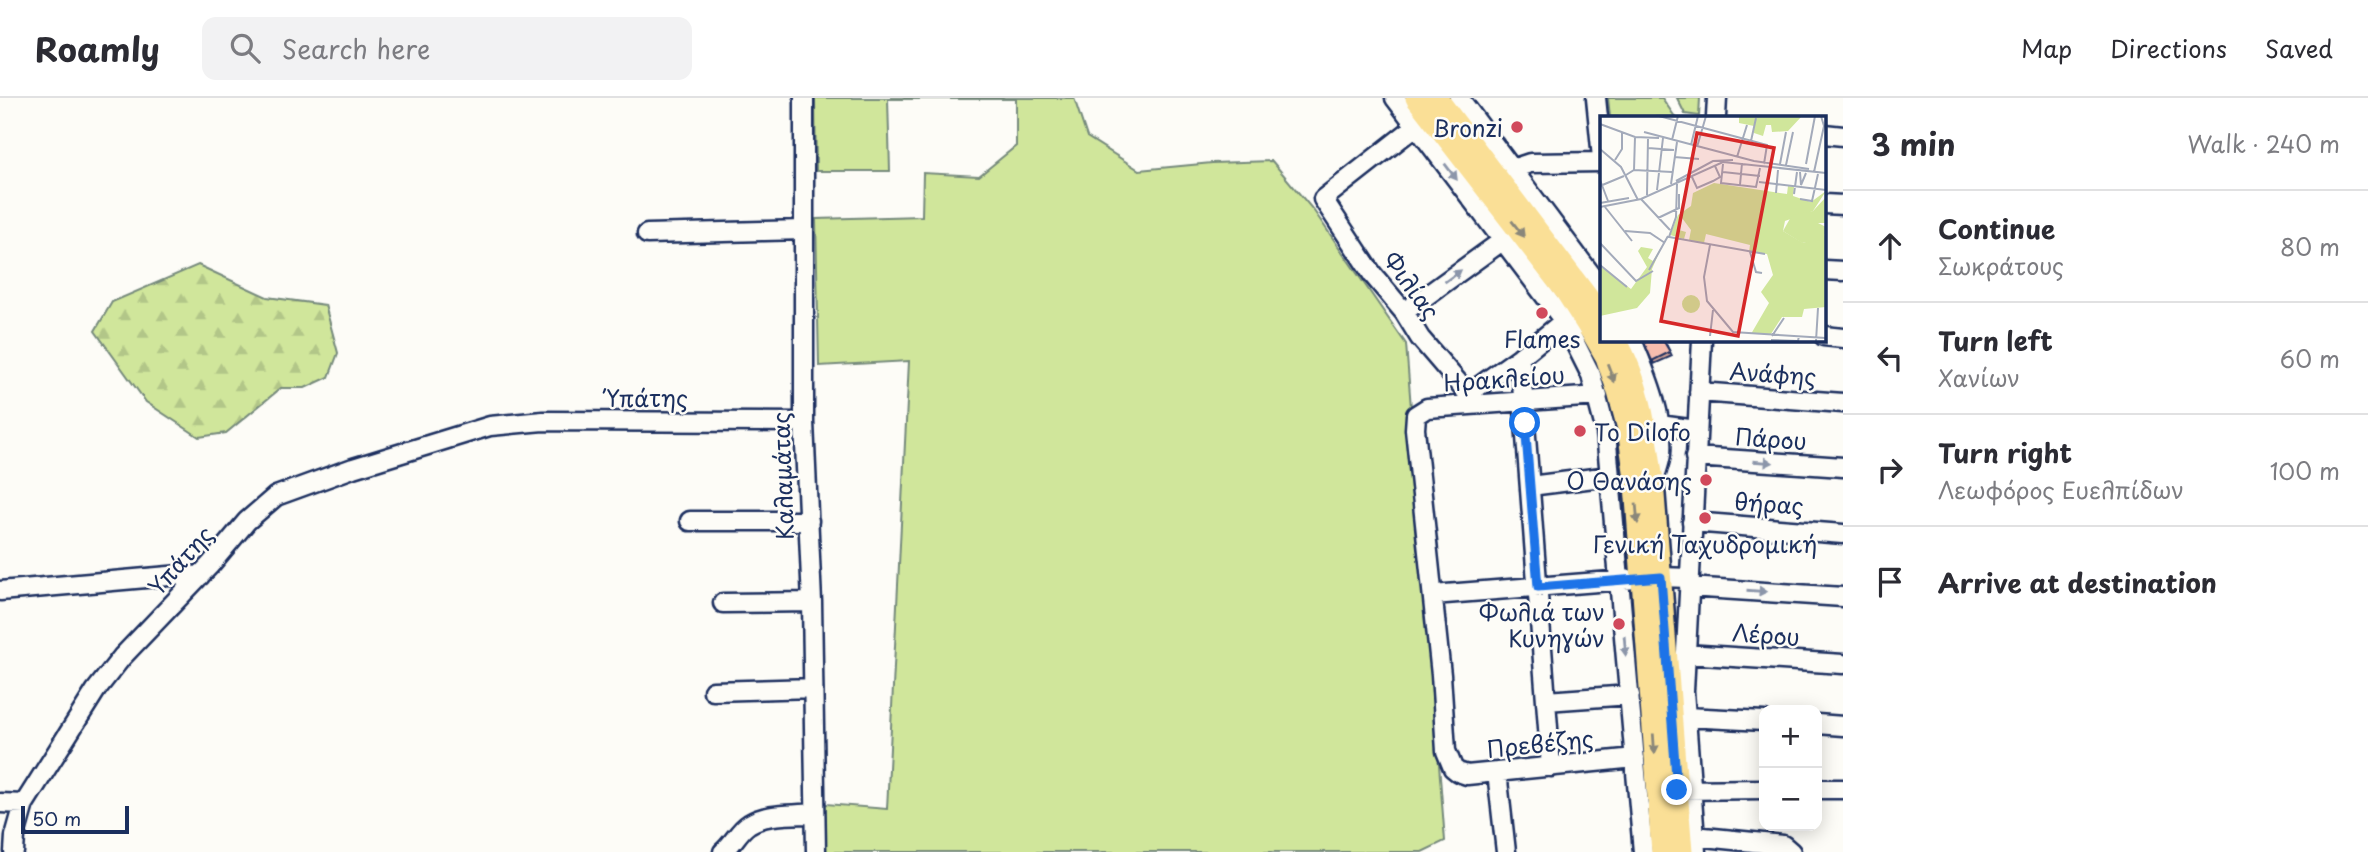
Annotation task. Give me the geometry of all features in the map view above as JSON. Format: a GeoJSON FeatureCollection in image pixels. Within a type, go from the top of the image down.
{"type":"FeatureCollection","features":[{"type":"Feature","properties":{"kind":"main road"},"geometry":{"type":"LineString","coordinates":[[1416,98],[1566,292],[1606,357],[1628,429],[1652,577],[1677,689],[1691,847]]}},
{"type":"Feature","properties":{"kind":"main road"},"geometry":{"type":"LineString","coordinates":[[1437,98],[1590,281],[1600,313]]}},
{"type":"Feature","properties":{"kind":"main road"},"geometry":{"type":"LineString","coordinates":[[1616,341],[1635,386],[1646,425],[1653,482],[1648,653],[1662,842]]}},
{"type":"Feature","properties":{"kind":"street","name":"Καλαμάτας"},"geometry":{"type":"LineString","coordinates":[[804,98],[804,422],[812,602],[816,852]]}},
{"type":"Feature","properties":{"kind":"street"},"geometry":{"type":"LineString","coordinates":[[1395,98],[1564,321],[1580,350],[1598,396],[1606,432],[1611,476],[1643,852]]}},
{"type":"Feature","properties":{"kind":"street"},"geometry":{"type":"LineString","coordinates":[[1459,98],[1590,281]]}},
{"type":"Feature","properties":{"kind":"street"},"geometry":{"type":"LineString","coordinates":[[1596,98],[1600,148]]}},
{"type":"Feature","properties":{"kind":"street"},"geometry":{"type":"LineString","coordinates":[[1716,116],[1717,98]]}},
{"type":"Feature","properties":{"kind":"street","name":"Φιλίας"},"geometry":{"type":"LineString","coordinates":[[1416,126],[1323,199],[1373,275],[1470,399]]}},
{"type":"Feature","properties":{"kind":"street"},"geometry":{"type":"LineString","coordinates":[[1512,169],[1530,163],[1600,160]]}},
{"type":"Feature","properties":{"kind":"street"},"geometry":{"type":"LineString","coordinates":[[647,234],[804,230]]}},
{"type":"Feature","properties":{"kind":"street"},"geometry":{"type":"LineString","coordinates":[[1404,312],[1502,241]]}},
{"type":"Feature","properties":{"kind":"street"},"geometry":{"type":"LineString","coordinates":[[1470,399],[1564,321]]}},
{"type":"Feature","properties":{"kind":"street"},"geometry":{"type":"LineString","coordinates":[[1632,341],[1651,390],[1659,425],[1661,458],[1653,482]]}},
{"type":"Feature","properties":{"kind":"street"},"geometry":{"type":"LineString","coordinates":[[1702,341],[1686,654],[1677,689],[1686,717],[1684,790],[1759,789]]}},
{"type":"Feature","properties":{"kind":"street"},"geometry":{"type":"LineString","coordinates":[[1520,357],[1551,767]]}},
{"type":"Feature","properties":{"kind":"street","name":"Ανάφης"},"geometry":{"type":"LineString","coordinates":[[1699,392],[1843,403]]}},
{"type":"Feature","properties":{"kind":"street","name":"Ηρακλείου"},"geometry":{"type":"LineString","coordinates":[[1433,595],[1415,429],[1416,415],[1427,408],[1470,399],[1524,402],[1598,396]]}},
{"type":"Feature","properties":{"kind":"street","name":"Ύπάτης"},"geometry":{"type":"LineString","coordinates":[[490,426],[556,421],[804,422]]}},
{"type":"Feature","properties":{"kind":"street"},"geometry":{"type":"LineString","coordinates":[[1659,425],[1697,430]]}},
{"type":"Feature","properties":{"kind":"street","name":"Υπάτης"},"geometry":{"type":"LineString","coordinates":[[14,852],[15,836],[24,804],[96,690],[122,657],[200,576],[247,521],[276,496],[353,468],[490,426]]}},
{"type":"Feature","properties":{"kind":"street"},"geometry":{"type":"LineString","coordinates":[[1606,432],[1628,429]]}},
{"type":"Feature","properties":{"kind":"street","name":"Πάρου"},"geometry":{"type":"LineString","coordinates":[[1695,457],[1843,467]]}},
{"type":"Feature","properties":{"kind":"street"},"geometry":{"type":"LineString","coordinates":[[1530,486],[1611,476]]}},
{"type":"Feature","properties":{"kind":"street"},"geometry":{"type":"LineString","coordinates":[[690,521],[808,521]]}},
{"type":"Feature","properties":{"kind":"street","name":"θήρας"},"geometry":{"type":"LineString","coordinates":[[1692,522],[1843,534]]}},
{"type":"Feature","properties":{"kind":"street"},"geometry":{"type":"LineString","coordinates":[[1433,595],[1652,577],[1677,572],[1689,579],[1843,597]]}},
{"type":"Feature","properties":{"kind":"street"},"geometry":{"type":"LineString","coordinates":[[0,591],[180,575],[200,576]]}},
{"type":"Feature","properties":{"kind":"street","name":"Πρεβέζης"},"geometry":{"type":"LineString","coordinates":[[1433,595],[1446,751],[1452,768],[1467,775],[1635,758]]}},
{"type":"Feature","properties":{"kind":"street"},"geometry":{"type":"LineString","coordinates":[[723,604],[812,602]]}},
{"type":"Feature","properties":{"kind":"street"},"geometry":{"type":"LineString","coordinates":[[1629,687],[1648,653]]}},
{"type":"Feature","properties":{"kind":"street","name":"Λέρου"},"geometry":{"type":"LineString","coordinates":[[1686,654],[1843,664]]}},
{"type":"Feature","properties":{"kind":"street"},"geometry":{"type":"LineString","coordinates":[[1546,701],[1629,687]]}},
{"type":"Feature","properties":{"kind":"street"},"geometry":{"type":"LineString","coordinates":[[713,691],[813,688]]}},
{"type":"Feature","properties":{"kind":"street"},"geometry":{"type":"LineString","coordinates":[[1686,717],[1759,722]]}},
{"type":"Feature","properties":{"kind":"street"},"geometry":{"type":"LineString","coordinates":[[1822,724],[1843,726]]}},
{"type":"Feature","properties":{"kind":"street"},"geometry":{"type":"LineString","coordinates":[[1497,772],[1506,852]]}},
{"type":"Feature","properties":{"kind":"street"},"geometry":{"type":"LineString","coordinates":[[1822,789],[1843,789]]}},
{"type":"Feature","properties":{"kind":"street"},"geometry":{"type":"LineString","coordinates":[[0,803],[24,804]]}},
{"type":"Feature","properties":{"kind":"street"},"geometry":{"type":"LineString","coordinates":[[729,849],[747,825],[760,819],[814,813]]}},
{"type":"Feature","properties":{"kind":"street"},"geometry":{"type":"LineString","coordinates":[[1650,852],[1662,842]]}},
{"type":"Feature","properties":{"kind":"street"},"geometry":{"type":"LineString","coordinates":[[1691,847],[1783,845],[1791,852]]}},
{"type":"Feature","properties":{"kind":"green space"},"geometry":{"type":"Polygon","coordinates":[[[815,98],[1074,98],[1087,137],[1139,170],[1272,161],[1314,211],[1406,344],[1445,841],[1422,852],[819,852],[814,803],[887,809],[909,361],[819,366],[816,219],[922,216],[923,173],[979,176],[1016,146],[1016,99],[888,99],[890,171],[816,171],[815,98]]]}},
{"type":"Feature","properties":{"kind":"green space"},"geometry":{"type":"Polygon","coordinates":[[[1608,98],[1662,98],[1674,116],[1610,116],[1608,98]]]}},
{"type":"Feature","properties":{"kind":"green space"},"geometry":{"type":"Polygon","coordinates":[[[1677,98],[1700,98],[1699,116],[1685,114],[1677,98]]]}},
{"type":"Feature","properties":{"kind":"green space"},"geometry":{"type":"Polygon","coordinates":[[[198,265],[267,297],[325,305],[338,353],[329,377],[305,388],[281,388],[226,433],[199,437],[146,402],[95,331],[112,302],[198,265]]]}},
{"type":"Feature","properties":{"kind":"building"},"geometry":{"type":"Polygon","coordinates":[[[1643,341],[1664,341],[1670,352],[1652,361],[1643,341]]]}},
{"type":"Feature","properties":{"kind":"place","name":"Bronzi"},"geometry":{"type":"Point","coordinates":[1517,127]}},
{"type":"Feature","properties":{"kind":"place","name":"Flames"},"geometry":{"type":"Point","coordinates":[1542,313]}},
{"type":"Feature","properties":{"kind":"place","name":"To Dilofo"},"geometry":{"type":"Point","coordinates":[1580,431]}},
{"type":"Feature","properties":{"kind":"place","name":"O Θανάσης"},"geometry":{"type":"Point","coordinates":[1706,480]}},
{"type":"Feature","properties":{"kind":"place","name":"Γενική Ταχυδρομική"},"geometry":{"type":"Point","coordinates":[1705,518]}},
{"type":"Feature","properties":{"kind":"place","name":"Φωλιά των Κυνηγών"},"geometry":{"type":"Point","coordinates":[1619,624]}},
{"type":"Feature","properties":{"kind":"route"},"geometry":{"type":"LineString","coordinates":[[1525,423],[1538,587],[1661,577],[1677,790]]}}]}
